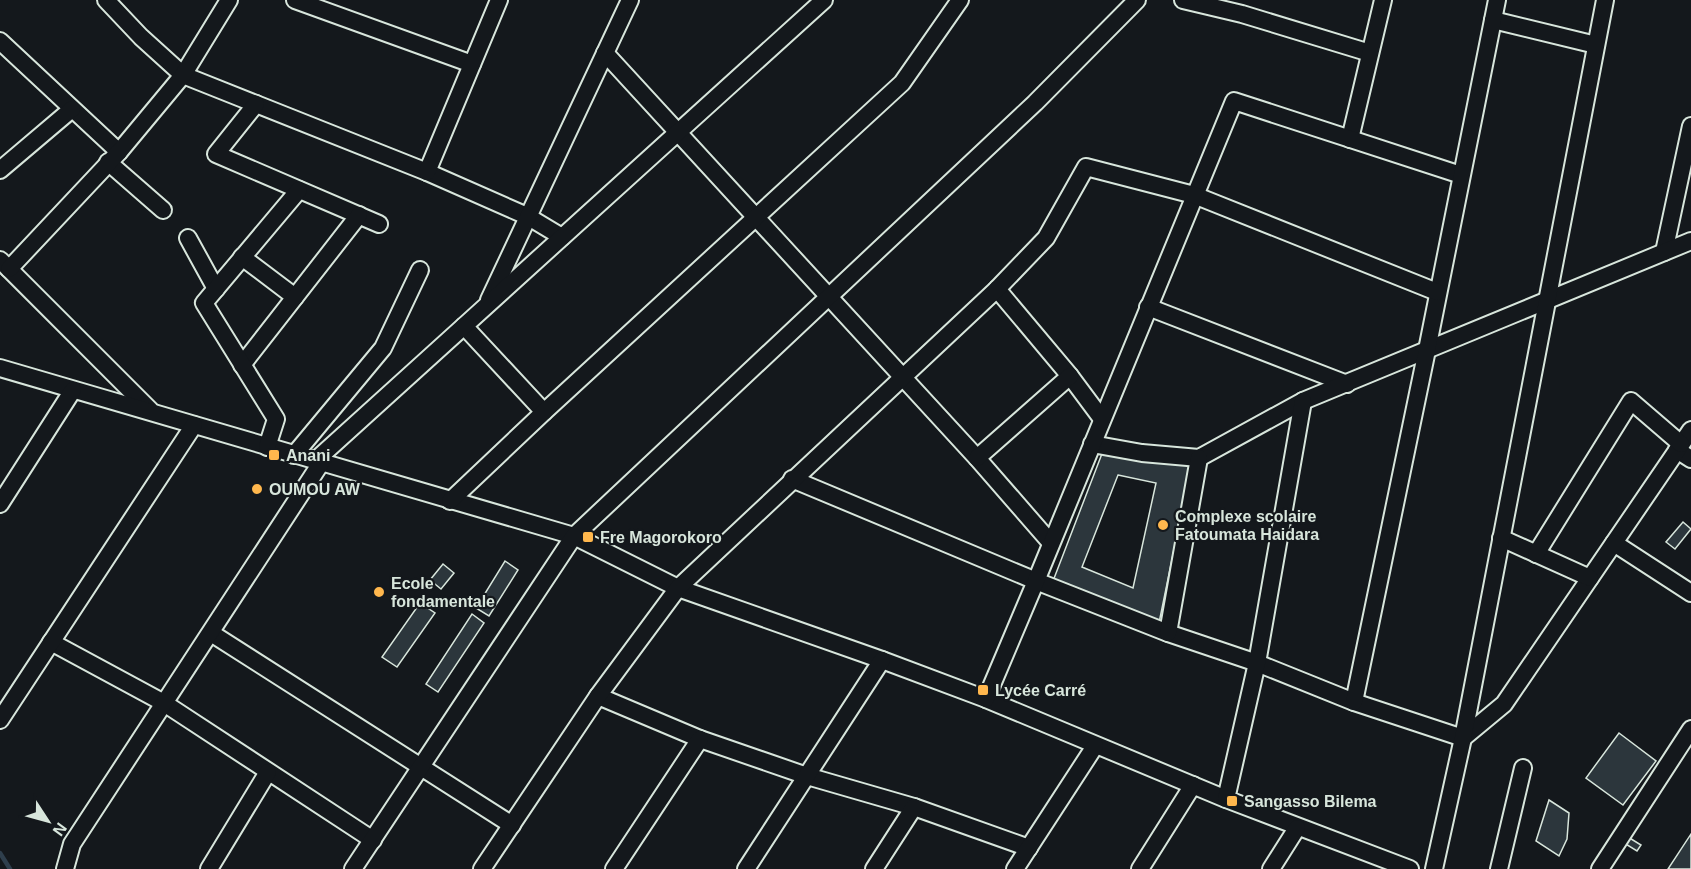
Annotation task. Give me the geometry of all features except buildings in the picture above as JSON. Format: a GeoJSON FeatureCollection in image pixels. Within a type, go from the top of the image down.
{"type":"FeatureCollection","features":[{"type":"Feature","properties":{"kind":"street"},"geometry":{"type":"LineString","coordinates":[[106,0],[141,37],[183,75],[427,172],[527,216],[562,237]]}},
{"type":"Feature","properties":{"kind":"street"},"geometry":{"type":"LineString","coordinates":[[153,413],[4,264],[114,157],[183,75],[229,0]]}},
{"type":"Feature","properties":{"kind":"street"},"geometry":{"type":"LineString","coordinates":[[295,0],[472,64]]}},
{"type":"Feature","properties":{"kind":"street"},"geometry":{"type":"LineString","coordinates":[[427,172],[499,0]]}},
{"type":"Feature","properties":{"kind":"street"},"geometry":{"type":"LineString","coordinates":[[486,306],[630,0]]}},
{"type":"Feature","properties":{"kind":"street"},"geometry":{"type":"LineString","coordinates":[[65,869],[72,844],[211,633],[318,462],[464,326],[824,0]]}},
{"type":"Feature","properties":{"kind":"street"},"geometry":{"type":"LineString","coordinates":[[450,501],[902,83],[960,0]]}},
{"type":"Feature","properties":{"kind":"street"},"geometry":{"type":"LineString","coordinates":[[353,869],[574,536],[1035,103],[1137,0]]}},
{"type":"Feature","properties":{"kind":"street"},"geometry":{"type":"LineString","coordinates":[[1183,0],[1242,14],[1370,53]]}},
{"type":"Feature","properties":{"kind":"street"},"geometry":{"type":"LineString","coordinates":[[1350,139],[1383,0]]}},
{"type":"Feature","properties":{"kind":"street"},"geometry":{"type":"LineString","coordinates":[[1354,702],[1497,0]]}},
{"type":"Feature","properties":{"kind":"street"},"geometry":{"type":"LineString","coordinates":[[1434,869],[1463,738],[1605,0]]}},
{"type":"Feature","properties":{"kind":"street"},"geometry":{"type":"LineString","coordinates":[[1493,20],[1596,45]]}},
{"type":"Feature","properties":{"kind":"street"},"geometry":{"type":"LineString","coordinates":[[0,41],[72,109],[163,210]]}},
{"type":"Feature","properties":{"kind":"street"},"geometry":{"type":"LineString","coordinates":[[604,54],[902,376],[1052,543]]}},
{"type":"Feature","properties":{"kind":"street"},"geometry":{"type":"LineString","coordinates":[[986,699],[1234,101],[1461,175]]}},
{"type":"Feature","properties":{"kind":"street"},"geometry":{"type":"LineString","coordinates":[[256,104],[216,154],[380,224]]}},
{"type":"Feature","properties":{"kind":"street"},"geometry":{"type":"LineString","coordinates":[[0,170],[72,109]]}},
{"type":"Feature","properties":{"kind":"street"},"geometry":{"type":"LineString","coordinates":[[1664,252],[1691,126]]}},
{"type":"Feature","properties":{"kind":"street"},"geometry":{"type":"LineString","coordinates":[[483,869],[597,696],[678,588],[996,289],[1046,238],[1086,167],[1194,195],[1437,292]]}},
{"type":"Feature","properties":{"kind":"street"},"geometry":{"type":"LineString","coordinates":[[267,447],[276,419],[204,303],[299,190]]}},
{"type":"Feature","properties":{"kind":"street"},"geometry":{"type":"LineString","coordinates":[[242,365],[359,215]]}},
{"type":"Feature","properties":{"kind":"street"},"geometry":{"type":"LineString","coordinates":[[188,238],[216,289]]}},
{"type":"Feature","properties":{"kind":"street"},"geometry":{"type":"LineString","coordinates":[[1092,444],[1142,453],[1199,458],[1302,401],[1691,242]]}},
{"type":"Feature","properties":{"kind":"street"},"geometry":{"type":"LineString","coordinates":[[243,257],[295,297]]}},
{"type":"Feature","properties":{"kind":"street"},"geometry":{"type":"LineString","coordinates":[[294,455],[383,348],[420,270]]}},
{"type":"Feature","properties":{"kind":"street"},"geometry":{"type":"LineString","coordinates":[[996,289],[1070,376],[1102,419]]}},
{"type":"Feature","properties":{"kind":"street"},"geometry":{"type":"LineString","coordinates":[[1148,307],[1347,384]]}},
{"type":"Feature","properties":{"kind":"street"},"geometry":{"type":"LineString","coordinates":[[464,326],[544,412]]}},
{"type":"Feature","properties":{"kind":"street"},"geometry":{"type":"LineString","coordinates":[[0,368],[574,536],[678,588],[986,699],[1297,828],[1410,869]]}},
{"type":"Feature","properties":{"kind":"street"},"geometry":{"type":"LineString","coordinates":[[977,458],[1070,376]]}},
{"type":"Feature","properties":{"kind":"street"},"geometry":{"type":"LineString","coordinates":[[0,504],[73,390]]}},
{"type":"Feature","properties":{"kind":"street"},"geometry":{"type":"LineString","coordinates":[[1226,799],[1257,663],[1302,401]]}},
{"type":"Feature","properties":{"kind":"street"},"geometry":{"type":"LineString","coordinates":[[1463,738],[1504,704],[1614,543],[1685,446],[1631,401],[1536,554]]}},
{"type":"Feature","properties":{"kind":"street"},"geometry":{"type":"LineString","coordinates":[[0,720],[194,425]]}},
{"type":"Feature","properties":{"kind":"street"},"geometry":{"type":"LineString","coordinates":[[1168,633],[1199,458]]}},
{"type":"Feature","properties":{"kind":"street"},"geometry":{"type":"LineString","coordinates":[[792,479],[1036,582],[1168,633],[1257,663],[1354,702],[1463,738]]}},
{"type":"Feature","properties":{"kind":"street"},"geometry":{"type":"LineString","coordinates":[[1501,538],[1590,578]]}},
{"type":"Feature","properties":{"kind":"street"},"geometry":{"type":"LineString","coordinates":[[1614,543],[1691,593]]}},
{"type":"Feature","properties":{"kind":"street"},"geometry":{"type":"LineString","coordinates":[[211,633],[512,825]]}},
{"type":"Feature","properties":{"kind":"street"},"geometry":{"type":"LineString","coordinates":[[51,642],[164,703],[373,840]]}},
{"type":"Feature","properties":{"kind":"street"},"geometry":{"type":"LineString","coordinates":[[746,869],[882,660]]}},
{"type":"Feature","properties":{"kind":"street"},"geometry":{"type":"LineString","coordinates":[[597,696],[700,739],[807,776],[914,807],[1029,849]]}},
{"type":"Feature","properties":{"kind":"street"},"geometry":{"type":"LineString","coordinates":[[1600,869],[1691,729]]}},
{"type":"Feature","properties":{"kind":"street"},"geometry":{"type":"LineString","coordinates":[[614,869],[700,739]]}},
{"type":"Feature","properties":{"kind":"street"},"geometry":{"type":"LineString","coordinates":[[1015,869],[1095,746]]}},
{"type":"Feature","properties":{"kind":"street"},"geometry":{"type":"LineString","coordinates":[[1499,869],[1523,768]]}},
{"type":"Feature","properties":{"kind":"street"},"geometry":{"type":"LineString","coordinates":[[209,869],[268,772]]}},
{"type":"Feature","properties":{"kind":"street"},"geometry":{"type":"LineString","coordinates":[[1140,869],[1193,785]]}},
{"type":"Feature","properties":{"kind":"street"},"geometry":{"type":"LineString","coordinates":[[874,869],[914,807]]}},
{"type":"Feature","properties":{"kind":"street"},"geometry":{"type":"LineString","coordinates":[[1271,869],[1297,828]]}},
{"type":"Feature","properties":{"kind":"waterway"},"geometry":{"type":"LineString","coordinates":[[0,853],[10,869]]}},
{"type":"Feature","properties":{"kind":"place","name":"Anani"},"geometry":{"type":"Point","coordinates":[274,455]}},
{"type":"Feature","properties":{"kind":"place","name":"OUMOU AW"},"geometry":{"type":"Point","coordinates":[257,489]}},
{"type":"Feature","properties":{"kind":"place","name":"Complexe scolaire Fatoumata Haidara"},"geometry":{"type":"Point","coordinates":[1163,525]}},
{"type":"Feature","properties":{"kind":"place","name":"Fre Magorokoro"},"geometry":{"type":"Point","coordinates":[588,537]}},
{"type":"Feature","properties":{"kind":"place","name":"Ecole fondamentale"},"geometry":{"type":"Point","coordinates":[379,592]}},
{"type":"Feature","properties":{"kind":"place","name":"Lycée Carré"},"geometry":{"type":"Point","coordinates":[983,690]}},
{"type":"Feature","properties":{"kind":"place","name":"Sangasso Bilema"},"geometry":{"type":"Point","coordinates":[1232,801]}}]}
